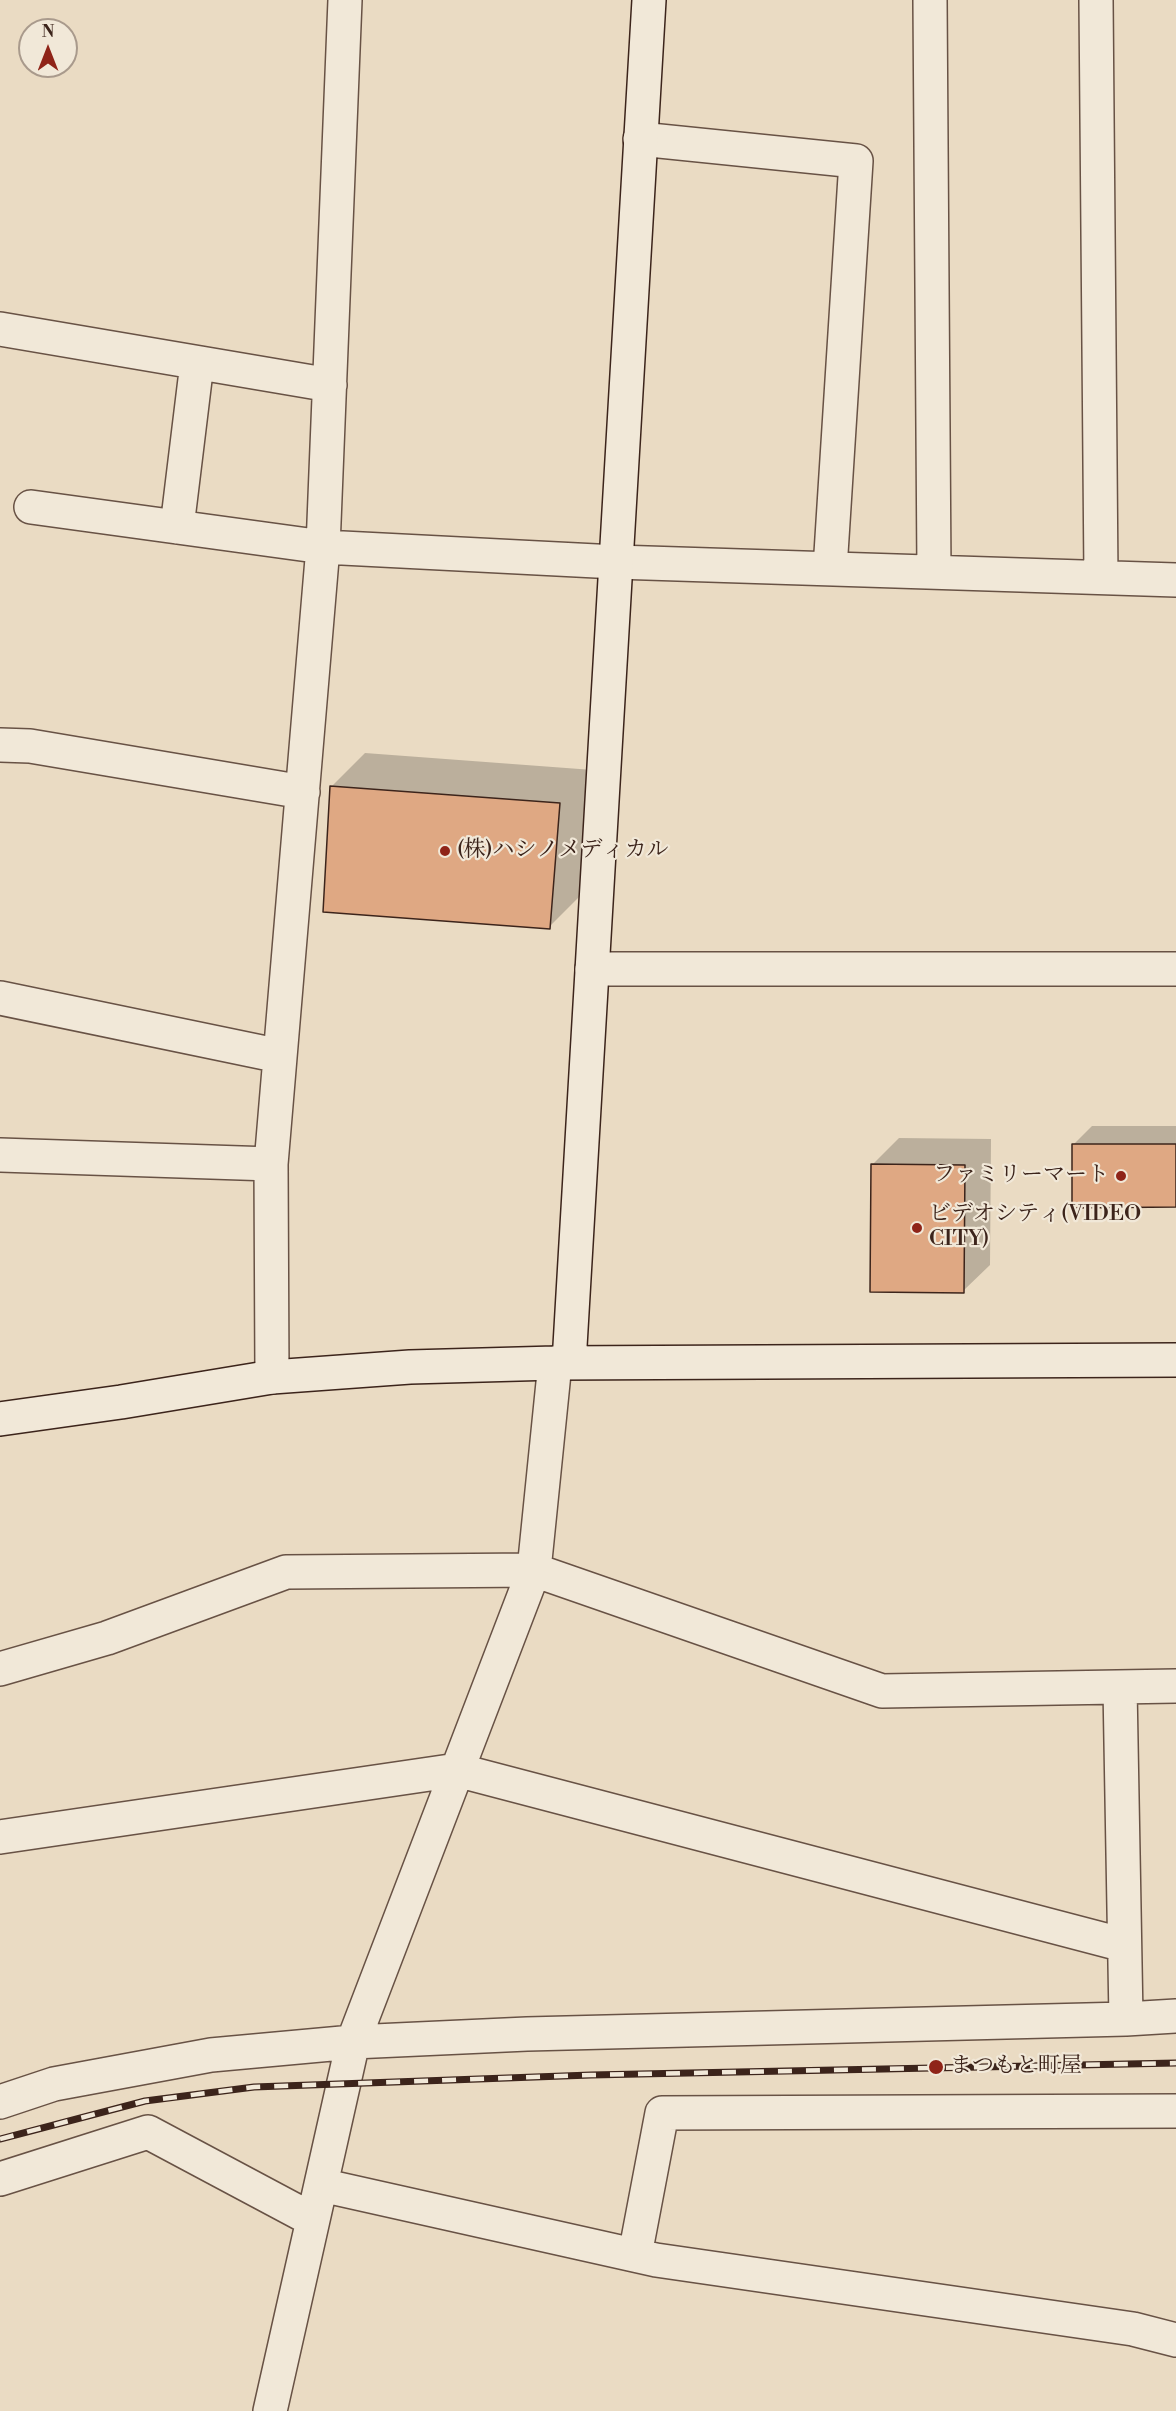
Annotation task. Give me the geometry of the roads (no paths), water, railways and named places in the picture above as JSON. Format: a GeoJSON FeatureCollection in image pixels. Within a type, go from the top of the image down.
{"type":"FeatureCollection","features":[{"type":"Feature","properties":{"kind":"street"},"geometry":{"type":"LineString","coordinates":[[272,1377],[271,1164],[323,547],[345,0]]}},
{"type":"Feature","properties":{"kind":"street"},"geometry":{"type":"LineString","coordinates":[[270,2411],[353,2042],[534,1570],[562,1363],[592,969],[649,0]]}},
{"type":"Feature","properties":{"kind":"street"},"geometry":{"type":"LineString","coordinates":[[930,0],[934,572]]}},
{"type":"Feature","properties":{"kind":"street"},"geometry":{"type":"LineString","coordinates":[[1096,0],[1101,577]]}},
{"type":"Feature","properties":{"kind":"street"},"geometry":{"type":"LineString","coordinates":[[640,139],[856,161],[830,569]]}},
{"type":"Feature","properties":{"kind":"street"},"geometry":{"type":"LineString","coordinates":[[0,329],[330,385]]}},
{"type":"Feature","properties":{"kind":"street"},"geometry":{"type":"LineString","coordinates":[[177,527],[197,363]]}},
{"type":"Feature","properties":{"kind":"street"},"geometry":{"type":"LineString","coordinates":[[31,507],[323,547],[616,562],[1176,579]]}},
{"type":"Feature","properties":{"kind":"street"},"geometry":{"type":"LineString","coordinates":[[0,745],[30,746],[303,792]]}},
{"type":"Feature","properties":{"kind":"street"},"geometry":{"type":"LineString","coordinates":[[592,969],[1176,969]]}},
{"type":"Feature","properties":{"kind":"street"},"geometry":{"type":"LineString","coordinates":[[0,998],[280,1056]]}},
{"type":"Feature","properties":{"kind":"street"},"geometry":{"type":"LineString","coordinates":[[0,1155],[271,1164]]}},
{"type":"Feature","properties":{"kind":"street"},"geometry":{"type":"LineString","coordinates":[[0,1419],[272,1377],[410,1367],[562,1363],[1176,1360]]}},
{"type":"Feature","properties":{"kind":"street"},"geometry":{"type":"LineString","coordinates":[[0,1669],[107,1638],[286,1572],[534,1570],[882,1691],[1176,1686]]}},
{"type":"Feature","properties":{"kind":"street"},"geometry":{"type":"LineString","coordinates":[[1120,1687],[1126,2019]]}},
{"type":"Feature","properties":{"kind":"street"},"geometry":{"type":"LineString","coordinates":[[0,1837],[457,1770],[1124,1946]]}},
{"type":"Feature","properties":{"kind":"street"},"geometry":{"type":"LineString","coordinates":[[0,2102],[54,2084],[211,2055],[353,2042],[526,2034],[1176,2016]]}},
{"type":"Feature","properties":{"kind":"street"},"geometry":{"type":"LineString","coordinates":[[635,2255],[662,2113],[1176,2111]]}},
{"type":"Feature","properties":{"kind":"street"},"geometry":{"type":"LineString","coordinates":[[0,2179],[148,2132],[313,2220]]}},
{"type":"Feature","properties":{"kind":"street"},"geometry":{"type":"LineString","coordinates":[[321,2185],[656,2260],[1133,2330],[1176,2340]]}},
{"type":"Feature","properties":{"kind":"railway"},"geometry":{"type":"LineString","coordinates":[[0,2139],[145,2101],[254,2087],[591,2075],[1176,2063]]}},
{"type":"Feature","properties":{"kind":"place","name":"(株)ハシノメディカル"},"geometry":{"type":"Point","coordinates":[445,851]}},
{"type":"Feature","properties":{"kind":"place","name":"ファミリーマート"},"geometry":{"type":"Point","coordinates":[1121,1176]}},
{"type":"Feature","properties":{"kind":"place","name":"ビデオシティ(VIDEO CITY)"},"geometry":{"type":"Point","coordinates":[917,1228]}},
{"type":"Feature","properties":{"kind":"place","name":"まつもと町屋"},"geometry":{"type":"Point","coordinates":[936,2067]}}]}
